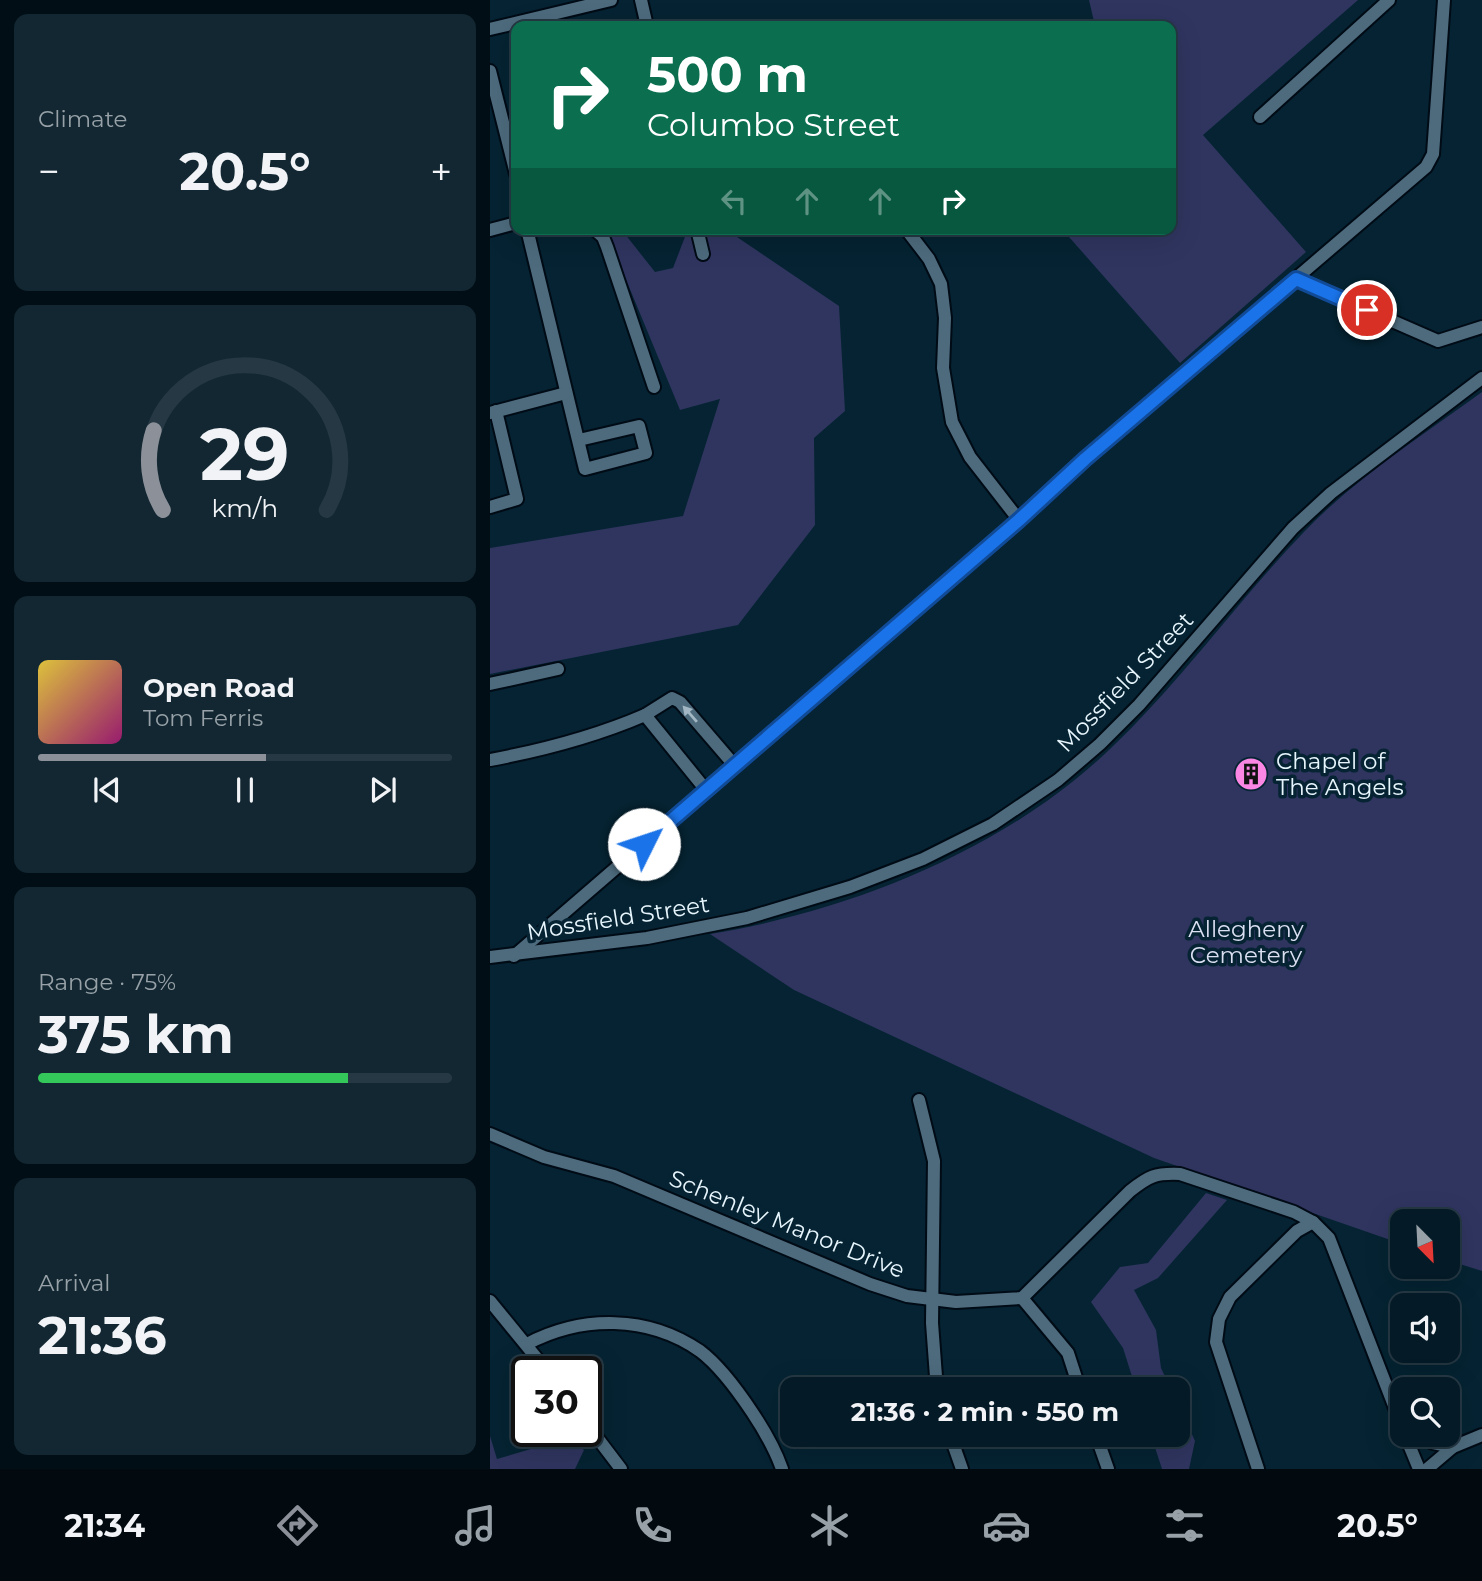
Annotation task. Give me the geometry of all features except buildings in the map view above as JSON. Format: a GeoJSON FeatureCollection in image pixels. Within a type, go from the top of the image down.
{"type":"FeatureCollection","features":[{"type":"Feature","properties":{"kind":"street"},"geometry":{"type":"LineString","coordinates":[[523,21],[611,0]]}},
{"type":"Feature","properties":{"kind":"street"},"geometry":{"type":"LineString","coordinates":[[641,0],[646,21]]}},
{"type":"Feature","properties":{"kind":"street"},"geometry":{"type":"LineString","coordinates":[[1261,117],[1389,0]]}},
{"type":"Feature","properties":{"kind":"street"},"geometry":{"type":"LineString","coordinates":[[514,956],[1019,520],[1085,459],[1426,167],[1433,154],[1444,0]]}},
{"type":"Feature","properties":{"kind":"street"},"geometry":{"type":"LineString","coordinates":[[490,29],[511,24]]}},
{"type":"Feature","properties":{"kind":"street"},"geometry":{"type":"LineString","coordinates":[[490,71],[511,154]]}},
{"type":"Feature","properties":{"kind":"street"},"geometry":{"type":"LineString","coordinates":[[490,230],[511,224]]}},
{"type":"Feature","properties":{"kind":"street"},"geometry":{"type":"LineString","coordinates":[[528,235],[585,469],[646,453],[639,426],[579,440]]}},
{"type":"Feature","properties":{"kind":"street"},"geometry":{"type":"LineString","coordinates":[[601,235],[654,387]]}},
{"type":"Feature","properties":{"kind":"street"},"geometry":{"type":"LineString","coordinates":[[698,235],[703,254]]}},
{"type":"Feature","properties":{"kind":"street"},"geometry":{"type":"LineString","coordinates":[[911,235],[929,259],[941,284],[945,318],[943,368],[952,422],[970,457],[1019,520]]}},
{"type":"Feature","properties":{"kind":"street"},"geometry":{"type":"LineString","coordinates":[[1296,279],[1438,341],[1482,327]]}},
{"type":"Feature","properties":{"kind":"street","name":"Mossfield Street"},"geometry":{"type":"LineString","coordinates":[[490,957],[648,938],[747,918],[850,887],[923,859],[993,824],[1058,780],[1100,744],[1139,705],[1293,528],[1331,493],[1482,379]]}},
{"type":"Feature","properties":{"kind":"street"},"geometry":{"type":"LineString","coordinates":[[490,507],[517,499],[493,412],[566,393]]}},
{"type":"Feature","properties":{"kind":"street"},"geometry":{"type":"LineString","coordinates":[[490,684],[558,669]]}},
{"type":"Feature","properties":{"kind":"street"},"geometry":{"type":"LineString","coordinates":[[490,760],[556,747],[617,727],[645,715],[673,698],[680,702],[735,766]]}},
{"type":"Feature","properties":{"kind":"street"},"geometry":{"type":"LineString","coordinates":[[645,715],[706,790]]}},
{"type":"Feature","properties":{"kind":"street"},"geometry":{"type":"LineString","coordinates":[[919,1100],[934,1161],[935,1377]]}},
{"type":"Feature","properties":{"kind":"street","name":"Schenley Manor Drive"},"geometry":{"type":"LineString","coordinates":[[490,1134],[544,1157],[614,1176],[870,1284],[907,1296],[956,1302],[1022,1298]]}},
{"type":"Feature","properties":{"kind":"street"},"geometry":{"type":"LineString","coordinates":[[1076,1377],[1068,1353],[1022,1298],[1130,1191],[1149,1176],[1180,1174],[1294,1212],[1313,1222],[1329,1238],[1390,1394]]}},
{"type":"Feature","properties":{"kind":"street"},"geometry":{"type":"LineString","coordinates":[[1258,1469],[1216,1342],[1219,1319],[1230,1297],[1297,1231],[1313,1222]]}},
{"type":"Feature","properties":{"kind":"street"},"geometry":{"type":"LineString","coordinates":[[490,1301],[536,1356]]}},
{"type":"Feature","properties":{"kind":"street"},"geometry":{"type":"LineString","coordinates":[[527,1344],[564,1329],[614,1322],[640,1325],[671,1336],[701,1352],[738,1391],[764,1431],[782,1469]]}},
{"type":"Feature","properties":{"kind":"street"},"geometry":{"type":"LineString","coordinates":[[1460,1444],[1482,1435]]}},
{"type":"Feature","properties":{"kind":"street"},"geometry":{"type":"LineString","coordinates":[[602,1444],[621,1469]]}},
{"type":"Feature","properties":{"kind":"street"},"geometry":{"type":"LineString","coordinates":[[954,1447],[962,1469]]}},
{"type":"Feature","properties":{"kind":"street"},"geometry":{"type":"LineString","coordinates":[[1100,1447],[1108,1469]]}},
{"type":"Feature","properties":{"kind":"street"},"geometry":{"type":"LineString","coordinates":[[1410,1447],[1419,1469]]}},
{"type":"Feature","properties":{"kind":"street"},"geometry":{"type":"LineString","coordinates":[[1427,1469],[1452,1447]]}},
{"type":"Feature","properties":{"kind":"green space"},"geometry":{"type":"Polygon","coordinates":[[[1089,0],[1358,0],[1203,135],[1306,252],[1180,363],[1067,235],[1176,235],[1176,21],[1094,21],[1089,0]]]}},
{"type":"Feature","properties":{"kind":"green space"},"geometry":{"type":"Polygon","coordinates":[[[607,235],[626,235],[655,272],[673,268],[686,235],[734,235],[839,306],[845,411],[814,438],[815,525],[738,625],[490,674],[490,548],[683,516],[720,399],[680,410],[607,235]]]}},
{"type":"Feature","properties":{"kind":"green space","name":"Allegheny Cemetery"},"geometry":{"type":"Polygon","coordinates":[[[1482,392],[1482,1271],[1460,1264],[1460,1209],[1390,1209],[1390,1240],[1154,1158],[794,990],[710,934],[817,910],[871,892],[923,871],[1022,818],[1067,786],[1109,750],[1184,670],[1303,533],[1344,494],[1482,392]]]}},
{"type":"Feature","properties":{"kind":"green space"},"geometry":{"type":"Polygon","coordinates":[[[1206,1193],[1227,1200],[1158,1278],[1134,1290],[1156,1330],[1161,1368],[1165,1377],[1132,1377],[1123,1348],[1091,1302],[1120,1267],[1148,1263],[1206,1193]]]}},
{"type":"Feature","properties":{"kind":"green space"},"geometry":{"type":"Polygon","coordinates":[[[1190,1430],[1195,1441],[1189,1469],[1162,1469],[1155,1447],[1190,1447],[1190,1430]]]}},
{"type":"Feature","properties":{"kind":"green space"},"geometry":{"type":"Polygon","coordinates":[[[490,1436],[497,1459],[538,1447],[580,1447],[584,1450],[575,1469],[490,1469],[490,1436]]]}},
{"type":"Feature","properties":{"kind":"place","name":"Chapel of The Angels"},"geometry":{"type":"Point","coordinates":[1251,774]}},
{"type":"Feature","properties":{"kind":"route"},"geometry":{"type":"LineString","coordinates":[[644,844],[1019,520],[1085,459],[1296,279],[1367,310]]}}]}
